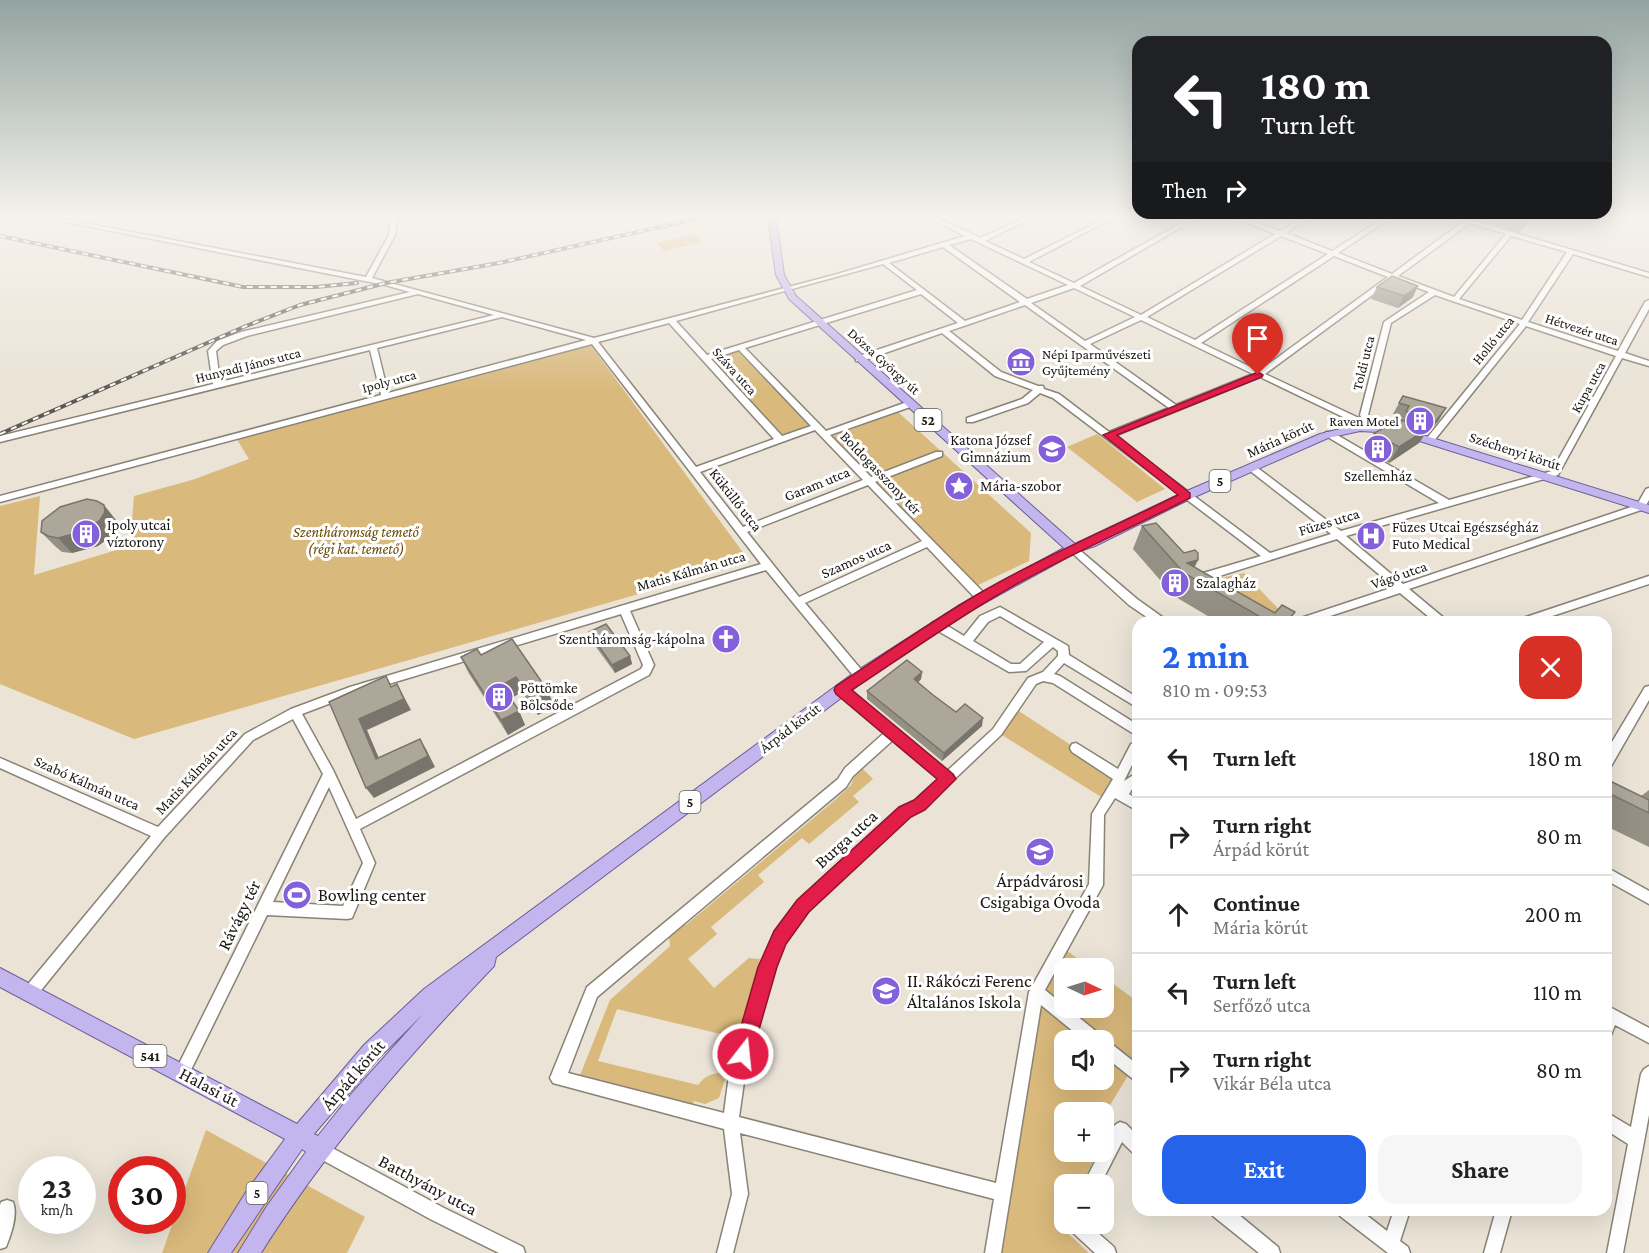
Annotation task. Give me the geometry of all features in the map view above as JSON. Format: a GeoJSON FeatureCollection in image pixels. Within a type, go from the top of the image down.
{"type":"FeatureCollection","features":[{"type":"Feature","properties":{"kind":"main road","name":"Dózsa György út"},"geometry":{"type":"LineString","coordinates":[[780,275],[792,297],[819,323],[1073,549]]}},
{"type":"Feature","properties":{"kind":"main road","name":"Mária körút"},"geometry":{"type":"LineString","coordinates":[[1073,549],[1091,543],[1186,496],[1329,434],[1341,430],[1371,427]]}},
{"type":"Feature","properties":{"kind":"main road","name":"Széchenyi körút"},"geometry":{"type":"LineString","coordinates":[[1371,427],[1396,430],[1430,440],[1645,508]]}},
{"type":"Feature","properties":{"kind":"main road","name":"Árpád körút"},"geometry":{"type":"LineString","coordinates":[[219,1253],[253,1197],[300,1136],[371,1052],[430,995],[860,676],[982,598],[1073,549]]}},
{"type":"Feature","properties":{"kind":"main road","name":"Árpád körút"},"geometry":{"type":"LineString","coordinates":[[321,1150],[420,1029],[520,928]]}},
{"type":"Feature","properties":{"kind":"main road","name":"Halasi út"},"geometry":{"type":"LineString","coordinates":[[0,977],[300,1136],[321,1150]]}},
{"type":"Feature","properties":{"kind":"main road","name":"5"},"geometry":{"type":"LineString","coordinates":[[249,1253],[321,1150]]}},
{"type":"Feature","properties":{"kind":"street"},"geometry":{"type":"LineString","coordinates":[[350,275],[421,292],[593,340]]}},
{"type":"Feature","properties":{"kind":"street"},"geometry":{"type":"LineString","coordinates":[[368,279],[370,275]]}},
{"type":"Feature","properties":{"kind":"street","name":"Ipoly utca"},"geometry":{"type":"LineString","coordinates":[[0,499],[833,275]]}},
{"type":"Feature","properties":{"kind":"street"},"geometry":{"type":"LineString","coordinates":[[902,275],[962,322]]}},
{"type":"Feature","properties":{"kind":"street"},"geometry":{"type":"LineString","coordinates":[[988,275],[1175,408]]}},
{"type":"Feature","properties":{"kind":"street"},"geometry":{"type":"LineString","coordinates":[[1056,275],[1196,342],[1258,375],[1371,427]]}},
{"type":"Feature","properties":{"kind":"street"},"geometry":{"type":"LineString","coordinates":[[859,358],[1076,285],[1093,275]]}},
{"type":"Feature","properties":{"kind":"street"},"geometry":{"type":"LineString","coordinates":[[1084,344],[1142,317],[1211,275]]}},
{"type":"Feature","properties":{"kind":"street"},"geometry":{"type":"LineString","coordinates":[[1196,342],[1297,275]]}},
{"type":"Feature","properties":{"kind":"street","name":"Hétvezér utca"},"geometry":{"type":"LineString","coordinates":[[1389,275],[1455,300],[1649,364]]}},
{"type":"Feature","properties":{"kind":"street"},"geometry":{"type":"LineString","coordinates":[[1455,300],[1475,275]]}},
{"type":"Feature","properties":{"kind":"street","name":"Holló utca"},"geometry":{"type":"LineString","coordinates":[[1430,440],[1524,323],[1555,275]]}},
{"type":"Feature","properties":{"kind":"street"},"geometry":{"type":"LineString","coordinates":[[1108,435],[1258,375],[1393,277]]}},
{"type":"Feature","properties":{"kind":"street"},"geometry":{"type":"LineString","coordinates":[[706,358],[922,291]]}},
{"type":"Feature","properties":{"kind":"street"},"geometry":{"type":"LineString","coordinates":[[217,386],[212,351],[220,343],[244,334],[421,292]]}},
{"type":"Feature","properties":{"kind":"street","name":"Toldi utca"},"geometry":{"type":"LineString","coordinates":[[1371,427],[1364,415],[1388,322],[1434,292]]}},
{"type":"Feature","properties":{"kind":"street","name":"Kupa utca"},"geometry":{"type":"LineString","coordinates":[[1542,476],[1555,473],[1622,355],[1649,302]]}},
{"type":"Feature","properties":{"kind":"street","name":"Hunyadi János utca"},"geometry":{"type":"LineString","coordinates":[[0,439],[503,315]]}},
{"type":"Feature","properties":{"kind":"street","name":"Száva utca"},"geometry":{"type":"LineString","coordinates":[[670,319],[780,440]]}},
{"type":"Feature","properties":{"kind":"street"},"geometry":{"type":"LineString","coordinates":[[943,330],[998,374],[1040,388],[1056,396],[1268,556]]}},
{"type":"Feature","properties":{"kind":"street","name":"Küküllő utca"},"geometry":{"type":"LineString","coordinates":[[593,340],[768,566],[860,676]]}},
{"type":"Feature","properties":{"kind":"street"},"geometry":{"type":"LineString","coordinates":[[373,347],[385,396]]}},
{"type":"Feature","properties":{"kind":"street"},"geometry":{"type":"LineString","coordinates":[[740,347],[823,435]]}},
{"type":"Feature","properties":{"kind":"street"},"geometry":{"type":"LineString","coordinates":[[970,420],[1025,401],[1040,388]]}},
{"type":"Feature","properties":{"kind":"street","name":"Boldogasszony tér"},"geometry":{"type":"LineString","coordinates":[[910,404],[897,411],[823,435],[982,598]]}},
{"type":"Feature","properties":{"kind":"street"},"geometry":{"type":"LineString","coordinates":[[694,471],[816,427]]}},
{"type":"Feature","properties":{"kind":"street"},"geometry":{"type":"LineString","coordinates":[[1329,434],[1446,503]]}},
{"type":"Feature","properties":{"kind":"street","name":"Garam utca"},"geometry":{"type":"LineString","coordinates":[[741,531],[939,454]]}},
{"type":"Feature","properties":{"kind":"street"},"geometry":{"type":"LineString","coordinates":[[1252,468],[1340,535],[1434,616]]}},
{"type":"Feature","properties":{"kind":"street","name":"Füzes utca"},"geometry":{"type":"LineString","coordinates":[[1204,586],[1194,580],[1268,556],[1542,476]]}},
{"type":"Feature","properties":{"kind":"street"},"geometry":{"type":"LineString","coordinates":[[1645,508],[1649,491]]}},
{"type":"Feature","properties":{"kind":"street","name":"Vágó utca"},"geometry":{"type":"LineString","coordinates":[[1321,616],[1645,508]]}},
{"type":"Feature","properties":{"kind":"street","name":"Szamos utca"},"geometry":{"type":"LineString","coordinates":[[797,602],[927,543]]}},
{"type":"Feature","properties":{"kind":"street"},"geometry":{"type":"LineString","coordinates":[[1073,549],[1133,602],[1153,616]]}},
{"type":"Feature","properties":{"kind":"street","name":"Matis Kálmán utca"},"geometry":{"type":"LineString","coordinates":[[29,994],[160,834],[249,737],[295,712],[350,691],[768,566]]}},
{"type":"Feature","properties":{"kind":"street"},"geometry":{"type":"LineString","coordinates":[[1542,616],[1649,580]]}},
{"type":"Feature","properties":{"kind":"street","name":"Matis Kálmán utca"},"geometry":{"type":"LineString","coordinates":[[353,827],[645,672],[649,665],[624,608]]}},
{"type":"Feature","properties":{"kind":"street"},"geometry":{"type":"LineString","coordinates":[[966,642],[984,619],[1000,611],[1064,649],[1063,657],[1132,699]]}},
{"type":"Feature","properties":{"kind":"street"},"geometry":{"type":"LineString","coordinates":[[937,626],[1010,668],[1022,668],[1052,642]]}},
{"type":"Feature","properties":{"kind":"street","name":"Burga utca"},"geometry":{"type":"LineString","coordinates":[[725,1253],[740,1194],[731,1123],[737,1076],[768,967],[780,938],[803,906],[831,878],[905,812],[919,805],[997,732],[1032,681],[1051,678],[1063,657]]}},
{"type":"Feature","properties":{"kind":"street"},"geometry":{"type":"LineString","coordinates":[[1051,678],[1132,724]]}},
{"type":"Feature","properties":{"kind":"street"},"geometry":{"type":"LineString","coordinates":[[841,690],[948,779]]}},
{"type":"Feature","properties":{"kind":"street"},"geometry":{"type":"LineString","coordinates":[[1612,754],[1649,690]]}},
{"type":"Feature","properties":{"kind":"street"},"geometry":{"type":"LineString","coordinates":[[263,908],[347,913],[369,863],[329,774],[295,712]]}},
{"type":"Feature","properties":{"kind":"street"},"geometry":{"type":"LineString","coordinates":[[892,734],[849,772],[842,783],[592,992],[558,1078],[1002,1193]]}},
{"type":"Feature","properties":{"kind":"street"},"geometry":{"type":"LineString","coordinates":[[1076,748],[1132,801]]}},
{"type":"Feature","properties":{"kind":"street"},"geometry":{"type":"LineString","coordinates":[[993,1253],[1036,992],[1096,885],[1098,814],[1118,788],[1132,754]]}},
{"type":"Feature","properties":{"kind":"street","name":"Szabó Kálmán utca"},"geometry":{"type":"LineString","coordinates":[[0,763],[160,834]]}},
{"type":"Feature","properties":{"kind":"street","name":"Rávágy tér"},"geometry":{"type":"LineString","coordinates":[[182,1073],[329,774]]}},
{"type":"Feature","properties":{"kind":"street"},"geometry":{"type":"LineString","coordinates":[[1118,788],[1132,781]]}},
{"type":"Feature","properties":{"kind":"street"},"geometry":{"type":"LineString","coordinates":[[1612,876],[1649,897]]}},
{"type":"Feature","properties":{"kind":"street"},"geometry":{"type":"LineString","coordinates":[[1036,992],[1083,1030]]}},
{"type":"Feature","properties":{"kind":"street"},"geometry":{"type":"LineString","coordinates":[[1612,1015],[1649,1036]]}},
{"type":"Feature","properties":{"kind":"street"},"geometry":{"type":"LineString","coordinates":[[1114,1055],[1132,1069]]}},
{"type":"Feature","properties":{"kind":"street"},"geometry":{"type":"LineString","coordinates":[[1615,1253],[1649,1074]]}},
{"type":"Feature","properties":{"kind":"street"},"geometry":{"type":"LineString","coordinates":[[1612,1124],[1636,1140]]}},
{"type":"Feature","properties":{"kind":"street"},"geometry":{"type":"LineString","coordinates":[[1097,1174],[1120,1131],[1132,1141]]}},
{"type":"Feature","properties":{"kind":"street","name":"Batthyány utca"},"geometry":{"type":"LineString","coordinates":[[321,1150],[438,1214],[517,1253]]}},
{"type":"Feature","properties":{"kind":"street"},"geometry":{"type":"LineString","coordinates":[[0,1241],[7,1208]]}},
{"type":"Feature","properties":{"kind":"street"},"geometry":{"type":"LineString","coordinates":[[1226,1216],[1272,1253]]}},
{"type":"Feature","properties":{"kind":"street"},"geometry":{"type":"LineString","coordinates":[[1354,1216],[1396,1249],[1401,1216]]}},
{"type":"Feature","properties":{"kind":"street"},"geometry":{"type":"LineString","coordinates":[[1492,1253],[1502,1216]]}},
{"type":"Feature","properties":{"kind":"street"},"geometry":{"type":"LineString","coordinates":[[1087,1234],[1108,1253]]}},
{"type":"Feature","properties":{"kind":"green space","name":"Szentháromság temető (régi kat. temető)"},"geometry":{"type":"Polygon","coordinates":[[[590,344],[750,562],[134,739],[0,684],[0,506],[40,496],[34,575],[130,546],[134,496],[192,480],[249,459],[236,438],[590,344]]]}},
{"type":"Feature","properties":{"kind":"green space"},"geometry":{"type":"Polygon","coordinates":[[[738,351],[811,427],[782,437],[711,359],[738,351]]]}},
{"type":"Feature","properties":{"kind":"green space"},"geometry":{"type":"Polygon","coordinates":[[[898,412],[1031,533],[1029,561],[978,585],[831,437],[898,412]]]}},
{"type":"Feature","properties":{"kind":"green space"},"geometry":{"type":"Polygon","coordinates":[[[1097,434],[1165,489],[1137,502],[1067,447],[1097,434]]]}},
{"type":"Feature","properties":{"kind":"green space"},"geometry":{"type":"Polygon","coordinates":[[[1244,573],[1285,616],[1278,616],[1201,582],[1244,573]]]}},
{"type":"Feature","properties":{"kind":"green space"},"geometry":{"type":"Polygon","coordinates":[[[1014,708],[1120,777],[1106,800],[997,732],[1014,708]]]}},
{"type":"Feature","properties":{"kind":"green space"},"geometry":{"type":"Polygon","coordinates":[[[862,768],[873,779],[853,796],[859,802],[809,844],[802,838],[758,875],[764,882],[711,927],[717,934],[688,959],[714,988],[749,958],[760,959],[737,1038],[617,1009],[598,1061],[698,1085],[711,1075],[727,1073],[719,1098],[705,1104],[694,1101],[690,1112],[577,1083],[610,1000],[670,946],[669,936],[684,923],[686,925],[835,800],[851,785],[854,777],[862,768]]]}},
{"type":"Feature","properties":{"kind":"green space"},"geometry":{"type":"Polygon","coordinates":[[[1062,947],[1077,958],[1056,958],[1062,947]]]}},
{"type":"Feature","properties":{"kind":"green space"},"geometry":{"type":"Polygon","coordinates":[[[1054,961],[1054,1018],[1114,1018],[1114,984],[1132,998],[1132,1069],[1112,1102],[1054,1102],[1054,1162],[1093,1162],[1087,1174],[1054,1174],[1054,1234],[1069,1234],[1089,1253],[993,1253],[1036,992],[1054,961]]]}},
{"type":"Feature","properties":{"kind":"green space"},"geometry":{"type":"Polygon","coordinates":[[[206,1130],[365,1217],[347,1253],[162,1253],[169,1234],[186,1234],[186,1186],[206,1130]]]}},
{"type":"Feature","properties":{"kind":"building"},"geometry":{"type":"Polygon","coordinates":[[[1392,276],[1418,286],[1404,296],[1377,287],[1392,276]]]}},
{"type":"Feature","properties":{"kind":"building"},"geometry":{"type":"Polygon","coordinates":[[[1403,396],[1446,408],[1435,422],[1412,416],[1416,414],[1406,411],[1409,406],[1399,403],[1403,396]]]}},
{"type":"Feature","properties":{"kind":"building"},"geometry":{"type":"Polygon","coordinates":[[[1400,420],[1429,428],[1399,447],[1374,433],[1400,420]]]}},
{"type":"Feature","properties":{"kind":"building"},"geometry":{"type":"Polygon","coordinates":[[[87,499],[104,505],[105,512],[100,520],[84,531],[58,538],[41,532],[42,521],[60,507],[87,499]]]}},
{"type":"Feature","properties":{"kind":"building"},"geometry":{"type":"Polygon","coordinates":[[[1156,523],[1184,553],[1195,550],[1198,553],[1198,560],[1187,563],[1275,613],[1282,605],[1295,612],[1292,616],[1259,616],[1184,573],[1142,526],[1156,523]]]}},
{"type":"Feature","properties":{"kind":"building"},"geometry":{"type":"Polygon","coordinates":[[[606,624],[630,656],[612,665],[589,632],[606,624]]]}},
{"type":"Feature","properties":{"kind":"building"},"geometry":{"type":"Polygon","coordinates":[[[727,629],[731,632],[729,641],[716,641],[714,636],[716,632],[727,629]]]}},
{"type":"Feature","properties":{"kind":"building"},"geometry":{"type":"Polygon","coordinates":[[[512,639],[548,691],[532,700],[516,677],[502,685],[519,711],[501,720],[461,657],[477,649],[481,655],[512,639]]]}},
{"type":"Feature","properties":{"kind":"building"},"geometry":{"type":"Polygon","coordinates":[[[907,660],[922,672],[914,679],[933,695],[956,712],[965,704],[983,718],[944,753],[867,691],[907,660]]]}},
{"type":"Feature","properties":{"kind":"building"},"geometry":{"type":"Polygon","coordinates":[[[386,676],[391,687],[397,684],[404,699],[359,719],[376,759],[420,739],[428,756],[366,788],[329,702],[386,676]]]}},
{"type":"Feature","properties":{"kind":"building"},"geometry":{"type":"Polygon","coordinates":[[[1612,782],[1649,800],[1649,813],[1612,795],[1612,782]]]}},
{"type":"Feature","properties":{"kind":"railway"},"geometry":{"type":"LineString","coordinates":[[188,275],[243,287],[316,287],[357,283]]}},
{"type":"Feature","properties":{"kind":"railway"},"geometry":{"type":"LineString","coordinates":[[0,434],[246,326],[300,305],[386,283],[429,275]]}},
{"type":"Feature","properties":{"kind":"place","name":"Népi Iparművészeti Gyűjtemény"},"geometry":{"type":"Point","coordinates":[1021,362]}},
{"type":"Feature","properties":{"kind":"place","name":"Raven Motel"},"geometry":{"type":"Point","coordinates":[1420,421]}},
{"type":"Feature","properties":{"kind":"place","name":"Katona József Gimnázium"},"geometry":{"type":"Point","coordinates":[1052,449]}},
{"type":"Feature","properties":{"kind":"place","name":"Szellemház"},"geometry":{"type":"Point","coordinates":[1378,449]}},
{"type":"Feature","properties":{"kind":"place","name":"Mária-szobor"},"geometry":{"type":"Point","coordinates":[959,486]}},
{"type":"Feature","properties":{"kind":"place","name":"Ipoly utcai víztorony"},"geometry":{"type":"Point","coordinates":[86,534]}},
{"type":"Feature","properties":{"kind":"place","name":"Füzes Utcai Egészségház Futo Medical"},"geometry":{"type":"Point","coordinates":[1371,536]}},
{"type":"Feature","properties":{"kind":"place","name":"Szalagház"},"geometry":{"type":"Point","coordinates":[1175,583]}},
{"type":"Feature","properties":{"kind":"place","name":"Szentháromság-kápolna"},"geometry":{"type":"Point","coordinates":[726,639]}},
{"type":"Feature","properties":{"kind":"place","name":"Pöttömke Bölcsőde"},"geometry":{"type":"Point","coordinates":[499,697]}},
{"type":"Feature","properties":{"kind":"place","name":"Árpádvárosi Csigabiga Óvoda"},"geometry":{"type":"Point","coordinates":[1040,852]}},
{"type":"Feature","properties":{"kind":"place","name":"Bowling center"},"geometry":{"type":"Point","coordinates":[297,895]}},
{"type":"Feature","properties":{"kind":"place","name":"II. Rákóczi Ferenc Általános Iskola"},"geometry":{"type":"Point","coordinates":[886,991]}},
{"type":"Feature","properties":{"kind":"route"},"geometry":{"type":"LineString","coordinates":[[743,1054],[768,967],[780,938],[803,906],[905,812],[919,805],[948,779],[841,690],[982,598],[1049,561],[1186,496],[1108,435],[1258,375]]}}]}
